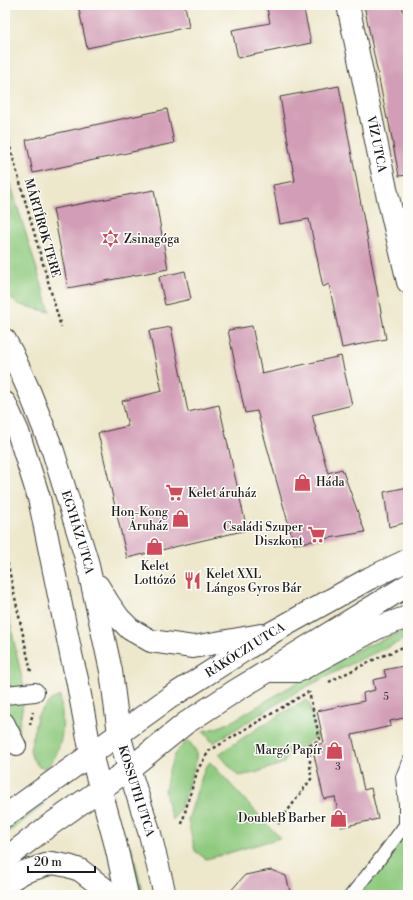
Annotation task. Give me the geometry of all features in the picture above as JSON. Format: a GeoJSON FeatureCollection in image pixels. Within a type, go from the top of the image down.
{"type":"FeatureCollection","features":[{"type":"Feature","properties":{"kind":"street","name":"VÍZ UTCA"},"geometry":{"type":"LineString","coordinates":[[348,5],[386,188],[408,282]]}},
{"type":"Feature","properties":{"kind":"street","name":"EGYHÁZ UTCA"},"geometry":{"type":"LineString","coordinates":[[5,340],[30,393],[53,451],[87,561],[111,671],[119,734]]}},
{"type":"Feature","properties":{"kind":"street"},"geometry":{"type":"LineString","coordinates":[[5,403],[18,432],[39,498],[77,679],[91,754],[127,895]]}},
{"type":"Feature","properties":{"kind":"street","name":"RÁKÓCZI UTCA"},"geometry":{"type":"LineString","coordinates":[[5,816],[169,698],[273,632],[370,578],[408,560]]}},
{"type":"Feature","properties":{"kind":"street"},"geometry":{"type":"LineString","coordinates":[[87,561],[97,584],[119,618],[130,629],[151,641],[193,647],[273,632]]}},
{"type":"Feature","properties":{"kind":"street"},"geometry":{"type":"LineString","coordinates":[[5,859],[47,827],[129,769],[186,723],[235,690],[408,584]]}},
{"type":"Feature","properties":{"kind":"street"},"geometry":{"type":"LineString","coordinates":[[268,671],[298,671],[379,628],[408,617]]}},
{"type":"Feature","properties":{"kind":"street"},"geometry":{"type":"LineString","coordinates":[[5,695],[35,692]]}},
{"type":"Feature","properties":{"kind":"street"},"geometry":{"type":"LineString","coordinates":[[5,722],[17,746]]}},
{"type":"Feature","properties":{"kind":"street","name":"KOSSUTH UTCA"},"geometry":{"type":"LineString","coordinates":[[119,734],[150,834],[165,895]]}},
{"type":"Feature","properties":{"kind":"street"},"geometry":{"type":"LineString","coordinates":[[5,882],[24,872],[52,863],[80,870],[112,895]]}},
{"type":"Feature","properties":{"kind":"lane"},"geometry":{"type":"LineString","coordinates":[[350,895],[376,864],[405,825],[405,804],[402,778],[408,762]]}},
{"type":"Feature","properties":{"kind":"path","name":"MÁRTÍROK TERE"},"geometry":{"type":"LineString","coordinates":[[5,124],[11,151],[61,327]]}},
{"type":"Feature","properties":{"kind":"path"},"geometry":{"type":"LineString","coordinates":[[5,551],[35,692],[34,710],[31,723],[17,746]]}},
{"type":"Feature","properties":{"kind":"path"},"geometry":{"type":"LineString","coordinates":[[323,685],[371,661],[408,645]]}},
{"type":"Feature","properties":{"kind":"path"},"geometry":{"type":"LineString","coordinates":[[182,824],[198,768],[209,751],[309,692],[320,740],[309,745],[310,779],[278,824]]}},
{"type":"Feature","properties":{"kind":"path"},"geometry":{"type":"LineString","coordinates":[[40,892],[73,893]]}},
{"type":"Feature","properties":{"kind":"green space"},"geometry":{"type":"Polygon","coordinates":[[[5,166],[50,312],[17,304],[5,292],[5,166]]]}},
{"type":"Feature","properties":{"kind":"green space"},"geometry":{"type":"Polygon","coordinates":[[[5,599],[25,693],[17,737],[5,751],[5,599]]]}},
{"type":"Feature","properties":{"kind":"green space"},"geometry":{"type":"Polygon","coordinates":[[[408,629],[408,638],[359,660],[298,691],[213,743],[203,731],[231,722],[308,676],[360,649],[408,629]]]}},
{"type":"Feature","properties":{"kind":"green space"},"geometry":{"type":"Polygon","coordinates":[[[60,696],[62,734],[58,749],[50,764],[45,768],[39,767],[32,758],[30,750],[37,716],[51,700],[60,696]]]}},
{"type":"Feature","properties":{"kind":"green space"},"geometry":{"type":"Polygon","coordinates":[[[306,700],[309,702],[317,738],[307,742],[306,748],[288,754],[284,763],[255,773],[238,776],[219,754],[262,726],[306,700]]]}},
{"type":"Feature","properties":{"kind":"green space"},"geometry":{"type":"Polygon","coordinates":[[[188,740],[196,751],[196,762],[180,809],[173,820],[168,807],[165,790],[169,770],[176,752],[188,740]]]}},
{"type":"Feature","properties":{"kind":"green space"},"geometry":{"type":"Polygon","coordinates":[[[210,762],[280,838],[206,859],[195,851],[188,820],[205,768],[210,762]]]}},
{"type":"Feature","properties":{"kind":"green space"},"geometry":{"type":"Polygon","coordinates":[[[408,776],[408,895],[351,895],[405,825],[408,776]]]}},
{"type":"Feature","properties":{"kind":"green space"},"geometry":{"type":"Polygon","coordinates":[[[41,801],[44,805],[5,835],[5,829],[41,801]]]}},
{"type":"Feature","properties":{"kind":"green space"},"geometry":{"type":"Polygon","coordinates":[[[131,846],[143,895],[140,895],[129,847],[131,846]]]}},
{"type":"Feature","properties":{"kind":"building"},"geometry":{"type":"Polygon","coordinates":[[[78,5],[185,5],[189,27],[87,48],[78,5]]]}},
{"type":"Feature","properties":{"kind":"building"},"geometry":{"type":"Polygon","coordinates":[[[282,5],[303,5],[311,43],[238,58],[232,30],[270,23],[267,8],[282,5]]]}},
{"type":"Feature","properties":{"kind":"building"},"geometry":{"type":"Polygon","coordinates":[[[364,5],[402,5],[408,36],[408,175],[399,176],[364,5]]]}},
{"type":"Feature","properties":{"kind":"building"},"geometry":{"type":"Polygon","coordinates":[[[339,86],[386,339],[342,348],[329,284],[323,287],[309,219],[280,224],[273,185],[295,181],[280,97],[339,86]]]}},
{"type":"Feature","properties":{"kind":"building"},"geometry":{"type":"Polygon","coordinates":[[[167,109],[174,143],[33,173],[26,140],[167,109]]]}},
{"type":"Feature","properties":{"kind":"building","name":"Zsinagóga"},"geometry":{"type":"Polygon","coordinates":[[[154,190],[168,269],[68,288],[53,209],[154,190]]]}},
{"type":"Feature","properties":{"kind":"building"},"geometry":{"type":"Polygon","coordinates":[[[185,271],[191,299],[165,305],[159,277],[185,271]]]}},
{"type":"Feature","properties":{"kind":"building"},"geometry":{"type":"Polygon","coordinates":[[[252,326],[262,374],[341,356],[352,405],[312,415],[328,473],[342,469],[365,532],[294,544],[257,411],[245,413],[228,330],[252,326]]]}},
{"type":"Feature","properties":{"kind":"building","name":"Kelet áruház"},"geometry":{"type":"Polygon","coordinates":[[[171,327],[188,412],[219,405],[247,530],[127,558],[98,433],[128,426],[122,401],[162,391],[149,331],[171,327]]]}},
{"type":"Feature","properties":{"kind":"building"},"geometry":{"type":"Polygon","coordinates":[[[408,487],[408,522],[389,527],[384,492],[408,487]]]}},
{"type":"Feature","properties":{"kind":"building"},"geometry":{"type":"Polygon","coordinates":[[[408,665],[408,717],[390,721],[391,726],[352,735],[364,790],[371,788],[378,819],[341,827],[335,797],[324,799],[312,746],[324,743],[317,711],[364,701],[363,693],[375,690],[373,680],[386,677],[384,670],[408,665]]]}},
{"type":"Feature","properties":{"kind":"building"},"geometry":{"type":"Polygon","coordinates":[[[271,870],[286,876],[291,895],[227,895],[245,875],[271,870]]]}},
{"type":"Feature","properties":{"kind":"place","name":"Zsinagóga"},"geometry":{"type":"Point","coordinates":[111,239]}},
{"type":"Feature","properties":{"kind":"place","name":"Háda"},"geometry":{"type":"Point","coordinates":[303,482]}},
{"type":"Feature","properties":{"kind":"place","name":"Kelet áruház"},"geometry":{"type":"Point","coordinates":[175,493]}},
{"type":"Feature","properties":{"kind":"place","name":"Hon-Kong Áruház"},"geometry":{"type":"Point","coordinates":[181,519]}},
{"type":"Feature","properties":{"kind":"place","name":"Családi Szuper Diszkont"},"geometry":{"type":"Point","coordinates":[316,534]}},
{"type":"Feature","properties":{"kind":"place","name":"Kelet Lottózó"},"geometry":{"type":"Point","coordinates":[155,547]}},
{"type":"Feature","properties":{"kind":"place","name":"Kelet XXL Lángos Gyros Bár"},"geometry":{"type":"Point","coordinates":[193,581]}},
{"type":"Feature","properties":{"kind":"place","name":"Margó Papír"},"geometry":{"type":"Point","coordinates":[335,750]}},
{"type":"Feature","properties":{"kind":"place","name":"DoubleB Barber"},"geometry":{"type":"Point","coordinates":[339,818]}}]}
